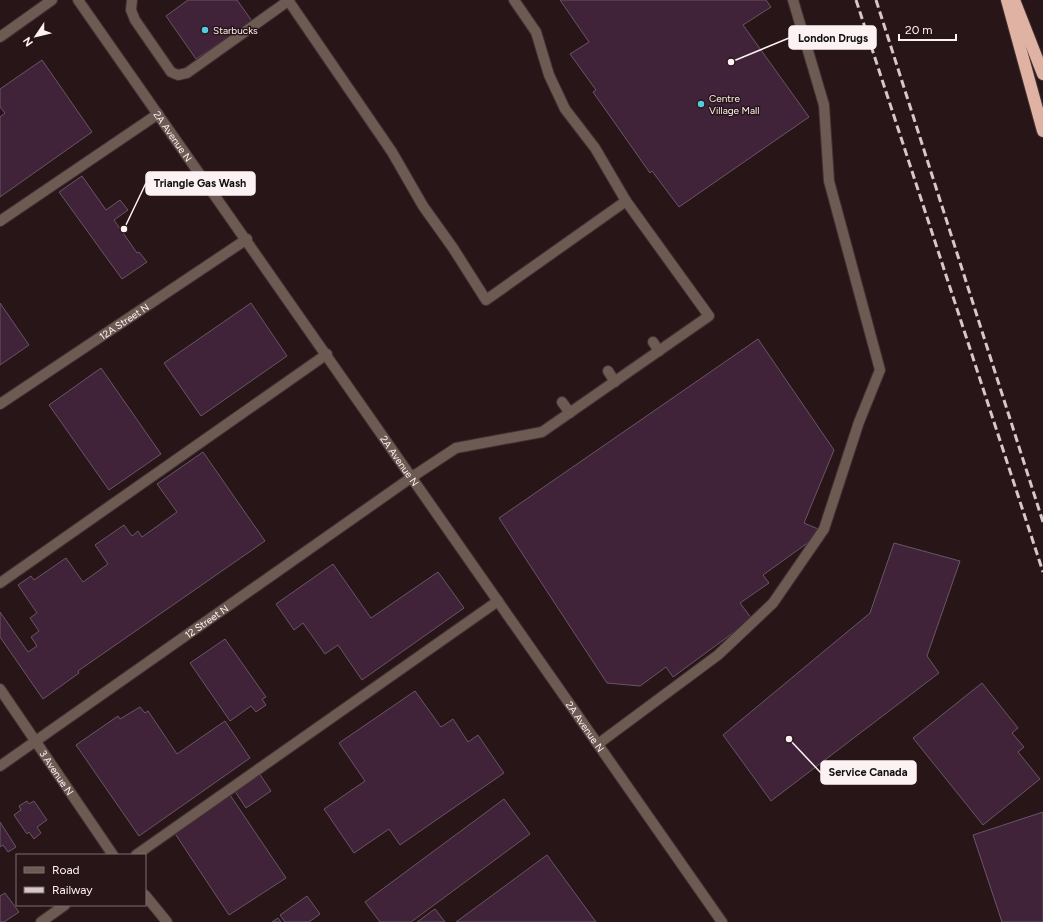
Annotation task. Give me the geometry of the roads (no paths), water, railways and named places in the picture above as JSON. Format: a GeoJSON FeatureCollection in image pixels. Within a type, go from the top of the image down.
{"type":"FeatureCollection","features":[{"type":"Feature","properties":{"kind":"highway"},"geometry":{"type":"LineString","coordinates":[[1006,0],[1043,131]]}},
{"type":"Feature","properties":{"kind":"highway"},"geometry":{"type":"LineString","coordinates":[[1014,0],[1043,74]]}},
{"type":"Feature","properties":{"kind":"street"},"geometry":{"type":"LineString","coordinates":[[0,37],[52,0]]}},
{"type":"Feature","properties":{"kind":"street","name":"2A Avenue N"},"geometry":{"type":"LineString","coordinates":[[78,0],[247,239],[722,922]]}},
{"type":"Feature","properties":{"kind":"street"},"geometry":{"type":"LineString","coordinates":[[132,0],[131,10],[135,20],[171,72],[178,75],[187,73],[288,0],[392,152],[424,206],[486,300],[626,201],[595,148],[565,108],[549,75],[536,32],[514,0]]}},
{"type":"Feature","properties":{"kind":"street"},"geometry":{"type":"LineString","coordinates":[[598,744],[718,654],[773,603],[824,530],[859,422],[880,370],[829,181],[824,105],[793,0]]}},
{"type":"Feature","properties":{"kind":"street"},"geometry":{"type":"LineString","coordinates":[[0,222],[158,114]]}},
{"type":"Feature","properties":{"kind":"street","name":"12 Street N"},"geometry":{"type":"LineString","coordinates":[[0,766],[412,477],[456,448],[542,432],[709,316],[626,201]]}},
{"type":"Feature","properties":{"kind":"street","name":"12A Street N"},"geometry":{"type":"LineString","coordinates":[[0,404],[247,239]]}},
{"type":"Feature","properties":{"kind":"street"},"geometry":{"type":"LineString","coordinates":[[653,342],[660,351]]}},
{"type":"Feature","properties":{"kind":"street"},"geometry":{"type":"LineString","coordinates":[[0,583],[327,354]]}},
{"type":"Feature","properties":{"kind":"street"},"geometry":{"type":"LineString","coordinates":[[608,371],[615,382]]}},
{"type":"Feature","properties":{"kind":"street"},"geometry":{"type":"LineString","coordinates":[[562,402],[570,413]]}},
{"type":"Feature","properties":{"kind":"street"},"geometry":{"type":"LineString","coordinates":[[137,854],[498,601]]}},
{"type":"Feature","properties":{"kind":"street","name":"3 Avenue N"},"geometry":{"type":"LineString","coordinates":[[0,689],[112,854]]}},
{"type":"Feature","properties":{"kind":"street"},"geometry":{"type":"LineString","coordinates":[[146,896],[167,922]]}},
{"type":"Feature","properties":{"kind":"street"},"geometry":{"type":"LineString","coordinates":[[41,922],[64,906]]}},
{"type":"Feature","properties":{"kind":"railway"},"geometry":{"type":"LineString","coordinates":[[856,0],[1043,572]]}},
{"type":"Feature","properties":{"kind":"railway"},"geometry":{"type":"LineString","coordinates":[[876,0],[1043,522]]}},
{"type":"Feature","properties":{"kind":"place","name":"Starbucks"},"geometry":{"type":"Point","coordinates":[205,30]}},
{"type":"Feature","properties":{"kind":"place","name":"London Drugs"},"geometry":{"type":"Point","coordinates":[731,62]}},
{"type":"Feature","properties":{"kind":"place","name":"Centre Village Mall"},"geometry":{"type":"Point","coordinates":[701,104]}},
{"type":"Feature","properties":{"kind":"place","name":"Triangle Gas Wash"},"geometry":{"type":"Point","coordinates":[124,229]}},
{"type":"Feature","properties":{"kind":"place","name":"Service Canada"},"geometry":{"type":"Point","coordinates":[789,739]}}]}
